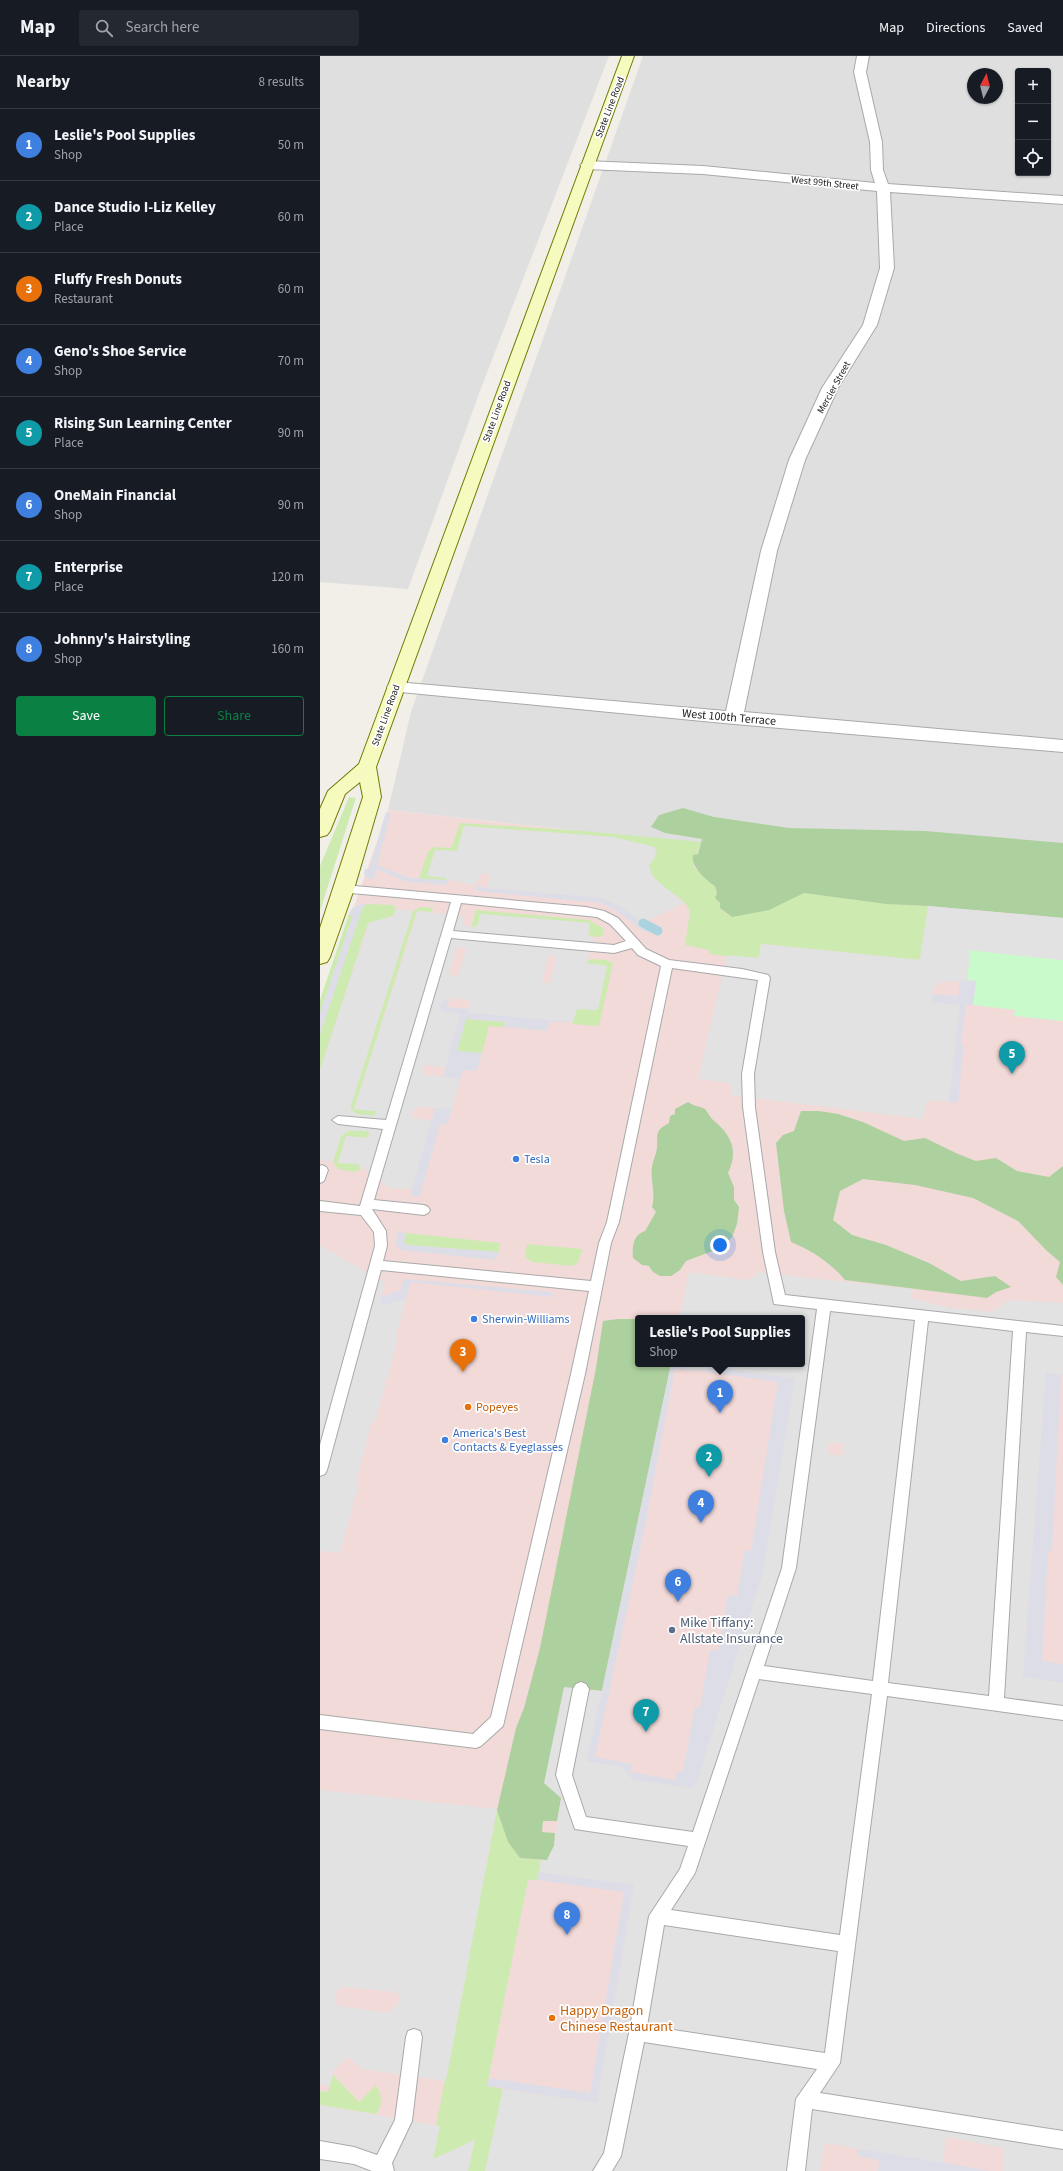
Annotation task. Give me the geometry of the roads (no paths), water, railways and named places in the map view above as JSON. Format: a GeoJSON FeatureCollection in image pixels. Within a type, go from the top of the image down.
{"type":"FeatureCollection","features":[{"type":"Feature","properties":{"kind":"main road","name":"State Line Road"},"geometry":{"type":"LineString","coordinates":[[320,958],[344,889],[372,797],[367,767],[586,165],[628,56]]}},
{"type":"Feature","properties":{"kind":"main road"},"geometry":{"type":"LineString","coordinates":[[320,831],[337,791],[367,767]]}},
{"type":"Feature","properties":{"kind":"street","name":"Mercier Street"},"geometry":{"type":"LineString","coordinates":[[734,718],[769,550],[797,460],[830,388],[870,324],[887,268],[883,188],[876,170],[876,142],[860,72],[863,56]]}},
{"type":"Feature","properties":{"kind":"street","name":"West 99th Street"},"geometry":{"type":"LineString","coordinates":[[586,165],[703,170],[883,188],[1063,200]]}},
{"type":"Feature","properties":{"kind":"street","name":"West 100th Terrace"},"geometry":{"type":"LineString","coordinates":[[396,686],[734,718],[1063,746]]}},
{"type":"Feature","properties":{"kind":"lane"},"geometry":{"type":"LineString","coordinates":[[344,889],[586,911],[600,914],[614,920],[642,952],[667,964],[742,973],[764,978],[748,1074],[748,1107],[769,1252],[779,1300],[1063,1330]]}},
{"type":"Feature","properties":{"kind":"lane"},"geometry":{"type":"LineString","coordinates":[[320,1470],[381,1246],[380,1231],[366,1208],[457,899]]}},
{"type":"Feature","properties":{"kind":"lane"},"geometry":{"type":"LineString","coordinates":[[447,934],[614,948],[634,943]]}},
{"type":"Feature","properties":{"kind":"lane"},"geometry":{"type":"LineString","coordinates":[[320,1722],[476,1741],[498,1721],[577,1382],[605,1243],[613,1222],[667,964]]}},
{"type":"Feature","properties":{"kind":"lane"},"geometry":{"type":"LineString","coordinates":[[338,1120],[390,1125]]}},
{"type":"Feature","properties":{"kind":"lane"},"geometry":{"type":"LineString","coordinates":[[320,1206],[424,1210]]}},
{"type":"Feature","properties":{"kind":"lane"},"geometry":{"type":"LineString","coordinates":[[377,1265],[596,1287]]}},
{"type":"Feature","properties":{"kind":"lane"},"geometry":{"type":"LineString","coordinates":[[602,2171],[612,2156],[637,2033],[657,1916],[687,1873],[789,1568],[824,1305]]}},
{"type":"Feature","properties":{"kind":"lane"},"geometry":{"type":"LineString","coordinates":[[796,2171],[805,2099],[832,2063],[880,1689],[922,1315]]}},
{"type":"Feature","properties":{"kind":"lane"},"geometry":{"type":"LineString","coordinates":[[996,1704],[1020,1326]]}},
{"type":"Feature","properties":{"kind":"lane"},"geometry":{"type":"LineString","coordinates":[[754,1672],[1063,1713]]}},
{"type":"Feature","properties":{"kind":"lane"},"geometry":{"type":"LineString","coordinates":[[581,1688],[564,1775],[581,1824],[698,1840]]}},
{"type":"Feature","properties":{"kind":"lane"},"geometry":{"type":"LineString","coordinates":[[657,1916],[848,1944]]}},
{"type":"Feature","properties":{"kind":"lane"},"geometry":{"type":"LineString","coordinates":[[637,2033],[832,2063]]}},
{"type":"Feature","properties":{"kind":"lane"},"geometry":{"type":"LineString","coordinates":[[320,2150],[354,2154],[384,2169],[403,2121],[414,2037]]}},
{"type":"Feature","properties":{"kind":"lane"},"geometry":{"type":"LineString","coordinates":[[805,2099],[1063,2140]]}},
{"type":"Feature","properties":{"kind":"waterway"},"geometry":{"type":"LineString","coordinates":[[643,923],[658,931]]}},
{"type":"Feature","properties":{"kind":"place","name":"Rising Sun Learning Center"},"geometry":{"type":"Point","coordinates":[1012,1074]}},
{"type":"Feature","properties":{"kind":"place","name":"Tesla"},"geometry":{"type":"Point","coordinates":[516,1159]}},
{"type":"Feature","properties":{"kind":"place","name":"Sherwin-Williams"},"geometry":{"type":"Point","coordinates":[474,1319]}},
{"type":"Feature","properties":{"kind":"place","name":"Fluffy Fresh Donuts"},"geometry":{"type":"Point","coordinates":[463,1372]}},
{"type":"Feature","properties":{"kind":"place","name":"Popeyes"},"geometry":{"type":"Point","coordinates":[468,1407]}},
{"type":"Feature","properties":{"kind":"place","name":"Leslie's Pool Supplies"},"geometry":{"type":"Point","coordinates":[720,1413]}},
{"type":"Feature","properties":{"kind":"place","name":"America's Best Contacts & Eyeglasses"},"geometry":{"type":"Point","coordinates":[445,1440]}},
{"type":"Feature","properties":{"kind":"place","name":"Dance Studio I-Liz Kelley"},"geometry":{"type":"Point","coordinates":[709,1477]}},
{"type":"Feature","properties":{"kind":"place","name":"Geno's Shoe Service"},"geometry":{"type":"Point","coordinates":[701,1523]}},
{"type":"Feature","properties":{"kind":"place","name":"OneMain Financial"},"geometry":{"type":"Point","coordinates":[678,1602]}},
{"type":"Feature","properties":{"kind":"place","name":"Mike Tiffany: Allstate Insurance"},"geometry":{"type":"Point","coordinates":[672,1630]}},
{"type":"Feature","properties":{"kind":"place","name":"Enterprise"},"geometry":{"type":"Point","coordinates":[646,1732]}},
{"type":"Feature","properties":{"kind":"place","name":"Johnny's Hairstyling"},"geometry":{"type":"Point","coordinates":[567,1935]}},
{"type":"Feature","properties":{"kind":"place","name":"Happy Dragon Chinese Restaurant"},"geometry":{"type":"Point","coordinates":[552,2018]}}]}
